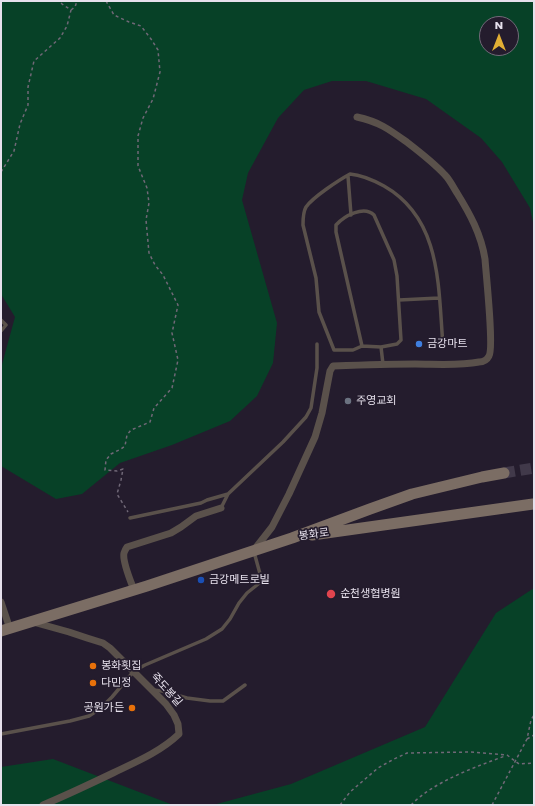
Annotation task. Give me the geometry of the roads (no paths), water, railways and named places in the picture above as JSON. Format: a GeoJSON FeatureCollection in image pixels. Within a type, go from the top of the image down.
{"type":"FeatureCollection","features":[{"type":"Feature","properties":{"kind":"main road","name":"봉화로"},"geometry":{"type":"LineString","coordinates":[[292,538],[370,508],[412,494],[504,473]]}},
{"type":"Feature","properties":{"kind":"main road","name":"봉화로"},"geometry":{"type":"LineString","coordinates":[[292,538],[533,504]]}},
{"type":"Feature","properties":{"kind":"main road"},"geometry":{"type":"LineString","coordinates":[[5,630],[134,590],[292,538]]}},
{"type":"Feature","properties":{"kind":"street"},"geometry":{"type":"LineString","coordinates":[[254,551],[272,527],[290,494],[315,437],[322,413],[330,370],[333,366],[449,364],[480,362],[486,360],[489,356],[491,347],[484,248],[473,219],[446,176],[425,156],[391,130],[370,120],[357,117]]}},
{"type":"Feature","properties":{"kind":"street"},"geometry":{"type":"LineString","coordinates":[[134,590],[123,555],[124,550],[127,547],[171,533],[196,516],[221,508]]}},
{"type":"Feature","properties":{"kind":"street"},"geometry":{"type":"LineString","coordinates":[[1,602],[5,630]]}},
{"type":"Feature","properties":{"kind":"street","name":"죽도봉길"},"geometry":{"type":"LineString","coordinates":[[33,622],[103,643],[110,648],[166,704],[174,714],[178,724],[179,734],[172,741],[149,756],[43,805]]}},
{"type":"Feature","properties":{"kind":"lane"},"geometry":{"type":"LineString","coordinates":[[362,346],[336,232],[336,225],[344,217],[351,214],[370,211],[374,215],[394,260],[399,300],[401,340],[397,344],[381,347],[362,346],[354,350],[334,350],[319,312],[316,278],[303,226],[304,212],[307,206],[317,196],[350,174],[361,176],[393,191],[410,207],[419,221],[431,246],[437,269],[443,345]]}},
{"type":"Feature","properties":{"kind":"lane"},"geometry":{"type":"LineString","coordinates":[[348,176],[351,214]]}},
{"type":"Feature","properties":{"kind":"lane"},"geometry":{"type":"LineString","coordinates":[[399,300],[439,298]]}},
{"type":"Feature","properties":{"kind":"lane"},"geometry":{"type":"LineString","coordinates":[[1,320],[6,325],[1,331]]}},
{"type":"Feature","properties":{"kind":"lane"},"geometry":{"type":"LineString","coordinates":[[221,508],[228,494],[283,442],[306,417],[311,408],[316,368],[317,344]]}},
{"type":"Feature","properties":{"kind":"lane"},"geometry":{"type":"LineString","coordinates":[[381,347],[383,364]]}},
{"type":"Feature","properties":{"kind":"lane"},"geometry":{"type":"LineString","coordinates":[[131,518],[201,504],[207,500],[228,494]]}},
{"type":"Feature","properties":{"kind":"lane"},"geometry":{"type":"LineString","coordinates":[[1,734],[89,716],[101,708],[134,672],[145,665],[206,639],[222,629],[247,593],[262,581],[254,551]]}},
{"type":"Feature","properties":{"kind":"lane"},"geometry":{"type":"LineString","coordinates":[[152,690],[162,691],[187,698],[223,701],[245,685]]}},
{"type":"Feature","properties":{"kind":"tunnel"},"geometry":{"type":"LineString","coordinates":[[504,473],[534,468]]}},
{"type":"Feature","properties":{"kind":"place","name":"금강마트"},"geometry":{"type":"Point","coordinates":[419,344]}},
{"type":"Feature","properties":{"kind":"place","name":"주영교회"},"geometry":{"type":"Point","coordinates":[348,401]}},
{"type":"Feature","properties":{"kind":"place","name":"금강메트로빌"},"geometry":{"type":"Point","coordinates":[201,580]}},
{"type":"Feature","properties":{"kind":"place","name":"순천생협병원"},"geometry":{"type":"Point","coordinates":[331,594]}},
{"type":"Feature","properties":{"kind":"place","name":"봉화횟집"},"geometry":{"type":"Point","coordinates":[93,666]}},
{"type":"Feature","properties":{"kind":"place","name":"다민정"},"geometry":{"type":"Point","coordinates":[93,683]}},
{"type":"Feature","properties":{"kind":"place","name":"공원가든"},"geometry":{"type":"Point","coordinates":[132,708]}}]}
